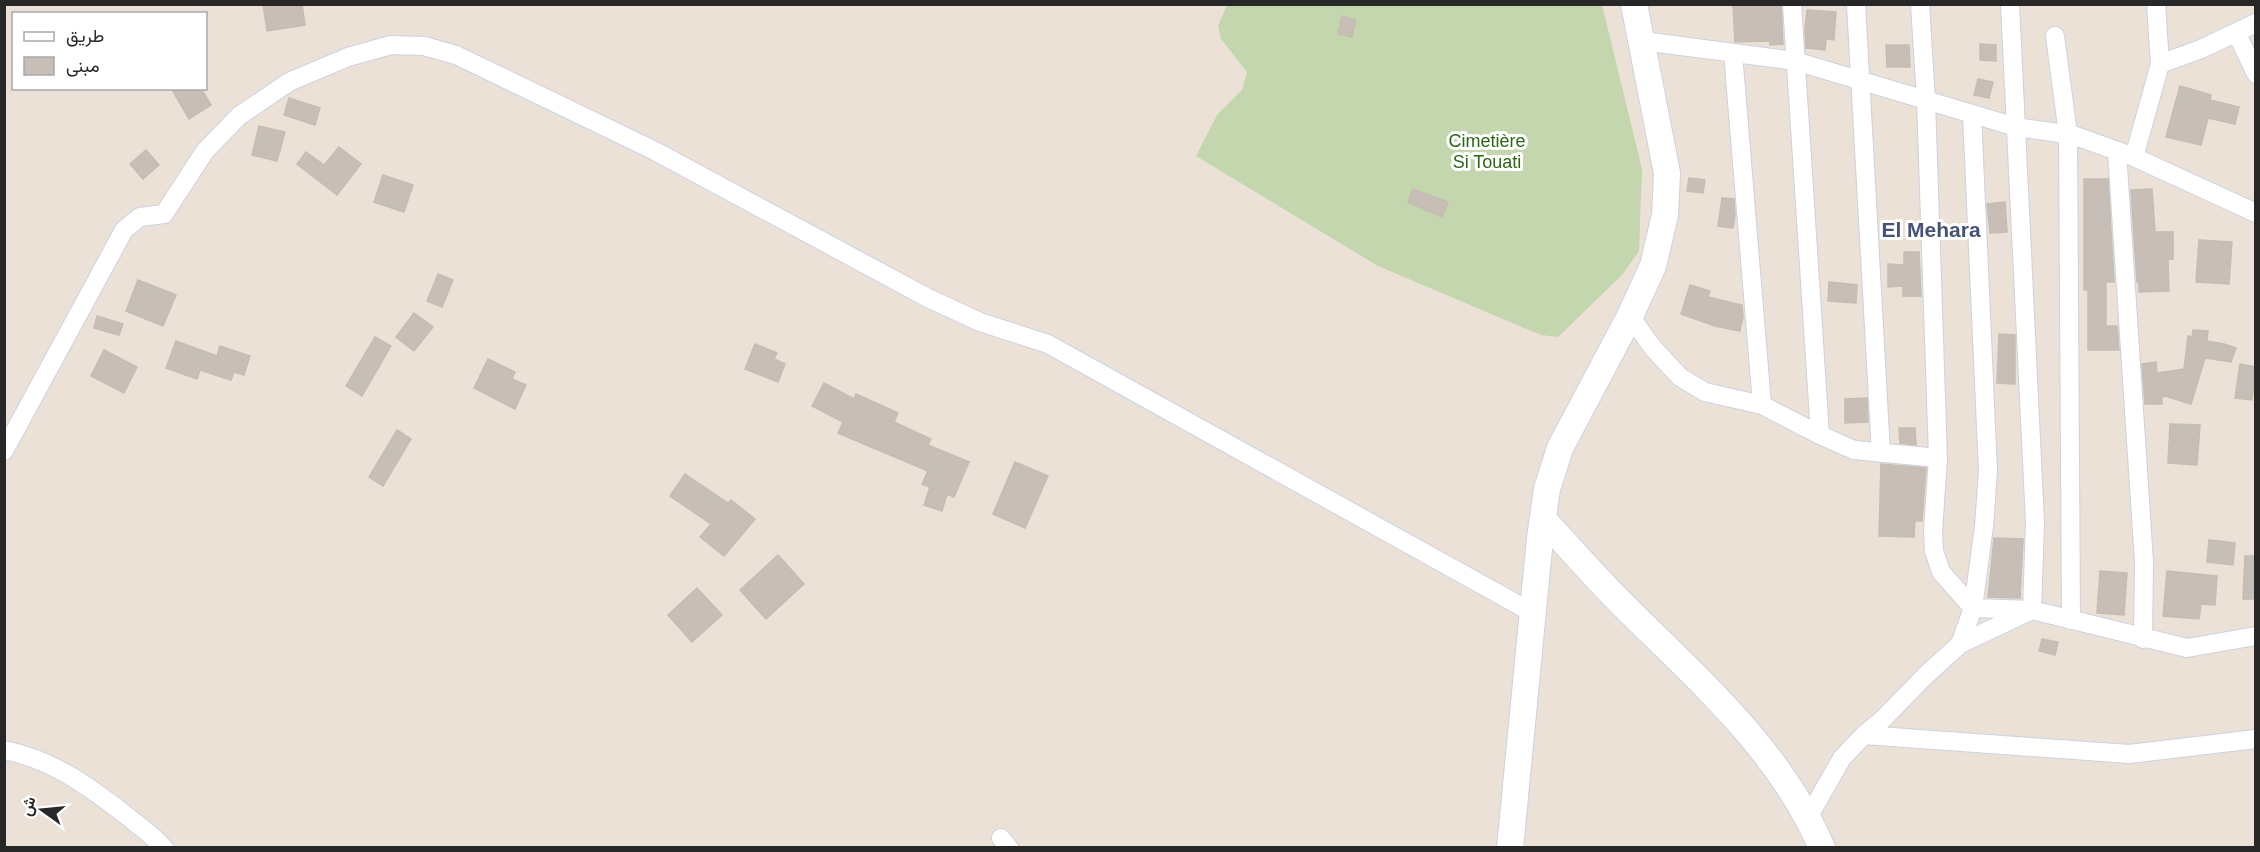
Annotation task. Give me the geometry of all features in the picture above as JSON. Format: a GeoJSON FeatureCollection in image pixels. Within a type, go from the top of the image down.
{"type":"FeatureCollection","features":[{"type":"Feature","properties":{"kind":"main road"},"geometry":{"type":"LineString","coordinates":[[1510,848],[1547,489],[1560,448],[1630,316],[1653,266],[1665,215],[1667,173],[1634,4]]}},
{"type":"Feature","properties":{"kind":"main road"},"geometry":{"type":"LineString","coordinates":[[1543,519],[1618,600],[1721,701],[1771,761],[1809,816],[1822,848]]}},
{"type":"Feature","properties":{"kind":"street"},"geometry":{"type":"LineString","coordinates":[[1792,4],[1820,435]]}},
{"type":"Feature","properties":{"kind":"street"},"geometry":{"type":"LineString","coordinates":[[1856,4],[1881,453]]}},
{"type":"Feature","properties":{"kind":"street"},"geometry":{"type":"LineString","coordinates":[[1920,4],[1926,100],[1938,459],[1933,532],[1934,551],[1941,572],[1973,608],[2032,610],[2187,648],[2256,636]]}},
{"type":"Feature","properties":{"kind":"street"},"geometry":{"type":"LineString","coordinates":[[2010,4],[2035,523],[2032,610]]}},
{"type":"Feature","properties":{"kind":"street"},"geometry":{"type":"LineString","coordinates":[[2143,639],[2144,562],[2126,154],[2160,64],[2156,4]]}},
{"type":"Feature","properties":{"kind":"street"},"geometry":{"type":"LineString","coordinates":[[2160,64],[2236,34],[2256,23]]}},
{"type":"Feature","properties":{"kind":"street"},"geometry":{"type":"LineString","coordinates":[[2236,34],[2256,74]]}},
{"type":"Feature","properties":{"kind":"street"},"geometry":{"type":"LineString","coordinates":[[2055,36],[2068,134],[2071,620]]}},
{"type":"Feature","properties":{"kind":"street"},"geometry":{"type":"LineString","coordinates":[[1643,41],[1795,62],[2016,127],[2068,134],[2126,154],[2256,213]]}},
{"type":"Feature","properties":{"kind":"street"},"geometry":{"type":"LineString","coordinates":[[4,451],[124,230],[140,218],[164,214],[205,151],[238,116],[289,82],[348,57],[391,45],[424,46],[456,55],[655,151],[928,298],[980,322],[1048,344],[1533,612]]}},
{"type":"Feature","properties":{"kind":"street"},"geometry":{"type":"LineString","coordinates":[[1733,53],[1762,405]]}},
{"type":"Feature","properties":{"kind":"street"},"geometry":{"type":"LineString","coordinates":[[1960,644],[1973,608],[1984,526],[1988,471],[1972,114]]}},
{"type":"Feature","properties":{"kind":"street"},"geometry":{"type":"LineString","coordinates":[[1630,316],[1653,348],[1680,377],[1705,392],[1762,405],[1854,450],[1938,459]]}},
{"type":"Feature","properties":{"kind":"street"},"geometry":{"type":"LineString","coordinates":[[1809,816],[1842,758],[1960,644],[2032,610]]}},
{"type":"Feature","properties":{"kind":"street"},"geometry":{"type":"LineString","coordinates":[[1864,735],[2129,754],[2256,739]]}},
{"type":"Feature","properties":{"kind":"street"},"geometry":{"type":"LineString","coordinates":[[4,750],[22,754],[61,769],[104,799],[164,848]]}},
{"type":"Feature","properties":{"kind":"green space","name":"Cimetière Si Touati"},"geometry":{"type":"Polygon","coordinates":[[[1227,5],[1602,5],[1642,169],[1639,251],[1622,275],[1558,337],[1541,335],[1378,266],[1196,156],[1217,115],[1242,90],[1247,72],[1221,39],[1218,26],[1227,5]]]}},
{"type":"Feature","properties":{"kind":"building"},"geometry":{"type":"Polygon","coordinates":[[[263,4],[302,4],[305,25],[267,31],[263,4]]]}},
{"type":"Feature","properties":{"kind":"building"},"geometry":{"type":"Polygon","coordinates":[[[1733,4],[1781,4],[1783,44],[1770,45],[1770,41],[1735,42],[1733,4]]]}},
{"type":"Feature","properties":{"kind":"building"},"geometry":{"type":"Polygon","coordinates":[[[1807,10],[1836,12],[1834,40],[1826,39],[1825,50],[1806,48],[1807,10]]]}},
{"type":"Feature","properties":{"kind":"building"},"geometry":{"type":"Polygon","coordinates":[[[1342,16],[1356,20],[1352,37],[1338,34],[1342,16]]]}},
{"type":"Feature","properties":{"kind":"building"},"geometry":{"type":"Polygon","coordinates":[[[1980,44],[1996,45],[1996,61],[1980,60],[1980,44]]]}},
{"type":"Feature","properties":{"kind":"building"},"geometry":{"type":"Polygon","coordinates":[[[1886,45],[1909,45],[1910,67],[1887,67],[1886,45]]]}},
{"type":"Feature","properties":{"kind":"building"},"geometry":{"type":"Polygon","coordinates":[[[1978,79],[1993,82],[1989,98],[1974,95],[1978,79]]]}},
{"type":"Feature","properties":{"kind":"building"},"geometry":{"type":"Polygon","coordinates":[[[2180,86],[2211,95],[2210,100],[2239,107],[2235,124],[2208,118],[2201,145],[2166,137],[2180,86]]]}},
{"type":"Feature","properties":{"kind":"building"},"geometry":{"type":"Polygon","coordinates":[[[172,90],[202,90],[211,105],[189,119],[172,90]]]}},
{"type":"Feature","properties":{"kind":"building"},"geometry":{"type":"Polygon","coordinates":[[[289,98],[320,108],[315,125],[284,115],[289,98]]]}},
{"type":"Feature","properties":{"kind":"building"},"geometry":{"type":"Polygon","coordinates":[[[259,126],[285,132],[277,161],[252,155],[259,126]]]}},
{"type":"Feature","properties":{"kind":"building"},"geometry":{"type":"Polygon","coordinates":[[[339,147],[361,164],[337,195],[297,164],[306,152],[324,165],[339,147]]]}},
{"type":"Feature","properties":{"kind":"building"},"geometry":{"type":"Polygon","coordinates":[[[146,150],[159,165],[143,179],[130,164],[146,150]]]}},
{"type":"Feature","properties":{"kind":"building"},"geometry":{"type":"Polygon","coordinates":[[[383,175],[413,185],[404,212],[374,202],[383,175]]]}},
{"type":"Feature","properties":{"kind":"building"},"geometry":{"type":"Polygon","coordinates":[[[1689,178],[1705,180],[1703,193],[1687,191],[1689,178]]]}},
{"type":"Feature","properties":{"kind":"building"},"geometry":{"type":"Polygon","coordinates":[[[2084,179],[2108,179],[2114,282],[2106,282],[2106,326],[2117,326],[2119,350],[2088,350],[2088,290],[2084,290],[2084,179]]]}},
{"type":"Feature","properties":{"kind":"building"},"geometry":{"type":"Polygon","coordinates":[[[1413,189],[1448,202],[1442,217],[1408,202],[1413,189]]]}},
{"type":"Feature","properties":{"kind":"building"},"geometry":{"type":"Polygon","coordinates":[[[2152,189],[2155,232],[2173,232],[2173,259],[2168,259],[2169,291],[2139,292],[2131,190],[2152,189]]]}},
{"type":"Feature","properties":{"kind":"building"},"geometry":{"type":"Polygon","coordinates":[[[1722,198],[1734,199],[1733,228],[1718,226],[1722,198]]]}},
{"type":"Feature","properties":{"kind":"building"},"geometry":{"type":"Polygon","coordinates":[[[2005,202],[2007,232],[1990,233],[1987,204],[2005,202]]]}},
{"type":"Feature","properties":{"kind":"building"},"geometry":{"type":"Polygon","coordinates":[[[2199,240],[2232,242],[2229,284],[2196,282],[2199,240]]]}},
{"type":"Feature","properties":{"kind":"building"},"geometry":{"type":"Polygon","coordinates":[[[1904,252],[1919,252],[1921,296],[1903,296],[1903,286],[1888,287],[1888,264],[1904,265],[1904,252]]]}},
{"type":"Feature","properties":{"kind":"building"},"geometry":{"type":"Polygon","coordinates":[[[438,274],[453,280],[442,307],[427,301],[438,274]]]}},
{"type":"Feature","properties":{"kind":"building"},"geometry":{"type":"Polygon","coordinates":[[[138,280],[176,295],[163,326],[126,311],[138,280]]]}},
{"type":"Feature","properties":{"kind":"building"},"geometry":{"type":"Polygon","coordinates":[[[1829,282],[1857,285],[1856,303],[1828,301],[1829,282]]]}},
{"type":"Feature","properties":{"kind":"building"},"geometry":{"type":"Polygon","coordinates":[[[1690,285],[1710,291],[1708,297],[1742,305],[1743,317],[1740,331],[1715,326],[1681,314],[1690,285]]]}},
{"type":"Feature","properties":{"kind":"building"},"geometry":{"type":"Polygon","coordinates":[[[414,313],[433,327],[414,351],[396,337],[414,313]]]}},
{"type":"Feature","properties":{"kind":"building"},"geometry":{"type":"Polygon","coordinates":[[[97,316],[123,324],[119,335],[94,328],[97,316]]]}},
{"type":"Feature","properties":{"kind":"building"},"geometry":{"type":"Polygon","coordinates":[[[2193,330],[2208,331],[2207,341],[2236,348],[2231,362],[2205,358],[2191,404],[2162,395],[2162,404],[2145,404],[2142,364],[2156,362],[2157,373],[2184,369],[2188,336],[2192,337],[2193,330]]]}},
{"type":"Feature","properties":{"kind":"building"},"geometry":{"type":"Polygon","coordinates":[[[1999,334],[2015,335],[2015,384],[1997,383],[1999,334]]]}},
{"type":"Feature","properties":{"kind":"building"},"geometry":{"type":"Polygon","coordinates":[[[375,337],[391,346],[362,396],[346,386],[375,337]]]}},
{"type":"Feature","properties":{"kind":"building"},"geometry":{"type":"Polygon","coordinates":[[[176,341],[217,356],[220,346],[250,356],[244,375],[234,372],[231,380],[200,370],[197,379],[166,368],[176,341]]]}},
{"type":"Feature","properties":{"kind":"building"},"geometry":{"type":"Polygon","coordinates":[[[755,344],[777,353],[774,359],[785,364],[778,382],[745,369],[755,344]]]}},
{"type":"Feature","properties":{"kind":"building"},"geometry":{"type":"Polygon","coordinates":[[[104,350],[137,367],[124,393],[91,376],[104,350]]]}},
{"type":"Feature","properties":{"kind":"building"},"geometry":{"type":"Polygon","coordinates":[[[488,359],[515,372],[512,379],[526,385],[515,409],[474,388],[488,359]]]}},
{"type":"Feature","properties":{"kind":"building"},"geometry":{"type":"Polygon","coordinates":[[[2240,364],[2256,367],[2252,400],[2235,398],[2240,364]]]}},
{"type":"Feature","properties":{"kind":"building"},"geometry":{"type":"Polygon","coordinates":[[[824,383],[854,399],[856,394],[898,413],[894,422],[931,439],[928,445],[969,462],[954,497],[947,494],[942,511],[924,505],[930,487],[922,484],[928,471],[838,433],[843,422],[812,406],[824,383]]]}},
{"type":"Feature","properties":{"kind":"building"},"geometry":{"type":"Polygon","coordinates":[[[1867,398],[1868,422],[1845,423],[1845,399],[1867,398]]]}},
{"type":"Feature","properties":{"kind":"building"},"geometry":{"type":"Polygon","coordinates":[[[2170,424],[2200,425],[2197,465],[2168,463],[2170,424]]]}},
{"type":"Feature","properties":{"kind":"building"},"geometry":{"type":"Polygon","coordinates":[[[1899,428],[1915,428],[1916,445],[1900,443],[1899,428]]]}},
{"type":"Feature","properties":{"kind":"building"},"geometry":{"type":"Polygon","coordinates":[[[397,430],[411,439],[383,486],[369,477],[397,430]]]}},
{"type":"Feature","properties":{"kind":"building"},"geometry":{"type":"Polygon","coordinates":[[[1015,462],[1048,476],[1025,528],[993,514],[1015,462]]]}},
{"type":"Feature","properties":{"kind":"building"},"geometry":{"type":"Polygon","coordinates":[[[1881,464],[1926,468],[1922,521],[1915,521],[1914,537],[1879,536],[1881,464]]]}},
{"type":"Feature","properties":{"kind":"building"},"geometry":{"type":"Polygon","coordinates":[[[685,474],[728,503],[731,500],[755,519],[724,556],[700,537],[711,524],[670,496],[685,474]]]}},
{"type":"Feature","properties":{"kind":"building"},"geometry":{"type":"Polygon","coordinates":[[[1994,538],[2023,539],[2020,598],[1988,597],[1994,538]]]}},
{"type":"Feature","properties":{"kind":"building"},"geometry":{"type":"Polygon","coordinates":[[[2209,540],[2235,543],[2233,565],[2207,562],[2209,540]]]}},
{"type":"Feature","properties":{"kind":"building"},"geometry":{"type":"Polygon","coordinates":[[[778,555],[804,584],[766,619],[740,590],[778,555]]]}},
{"type":"Feature","properties":{"kind":"building"},"geometry":{"type":"Polygon","coordinates":[[[2245,556],[2256,556],[2256,599],[2243,599],[2245,556]]]}},
{"type":"Feature","properties":{"kind":"building"},"geometry":{"type":"Polygon","coordinates":[[[2100,571],[2127,573],[2124,615],[2097,613],[2100,571]]]}},
{"type":"Feature","properties":{"kind":"building"},"geometry":{"type":"Polygon","coordinates":[[[2167,571],[2217,576],[2215,605],[2201,604],[2199,619],[2163,616],[2167,571]]]}},
{"type":"Feature","properties":{"kind":"building"},"geometry":{"type":"Polygon","coordinates":[[[697,588],[722,615],[692,642],[668,615],[697,588]]]}},
{"type":"Feature","properties":{"kind":"building"},"geometry":{"type":"Polygon","coordinates":[[[2042,639],[2058,642],[2055,655],[2039,651],[2042,639]]]}},
{"type":"Feature","properties":{"kind":"district","name":"El Mehara"},"geometry":{"type":"Point","coordinates":[1931,230]}}]}
